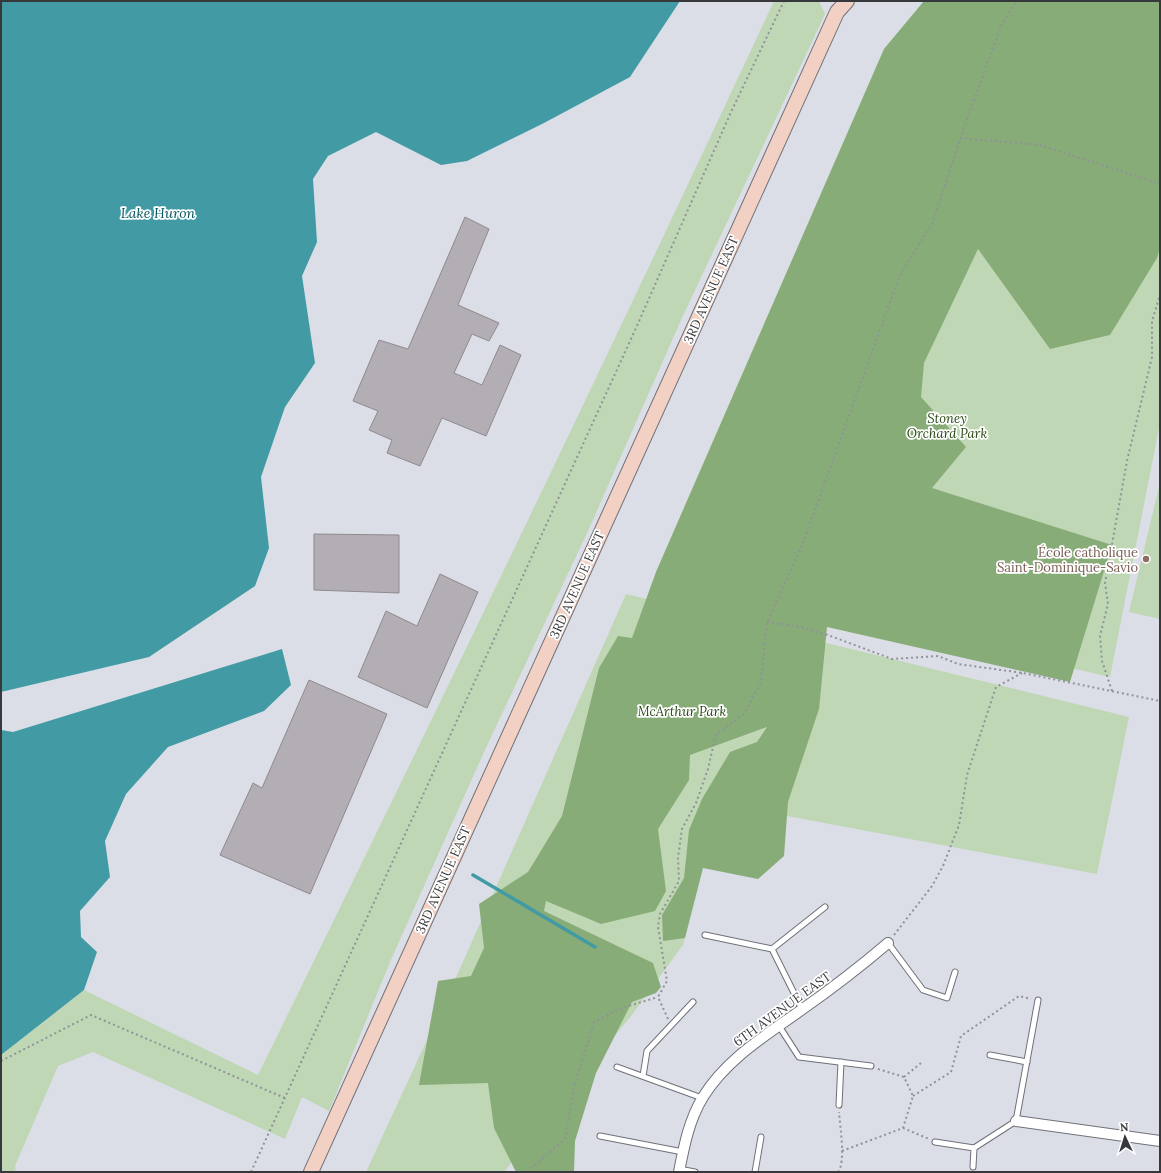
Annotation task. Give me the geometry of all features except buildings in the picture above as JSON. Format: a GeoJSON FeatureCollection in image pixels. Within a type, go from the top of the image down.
{"type":"FeatureCollection","features":[{"type":"Feature","properties":{"kind":"main road","name":"3RD AVENUE EAST"},"geometry":{"type":"LineString","coordinates":[[311,1172],[837,12],[847,1]]}},
{"type":"Feature","properties":{"kind":"street","name":"6TH AVENUE EAST"},"geometry":{"type":"LineString","coordinates":[[679,1170],[690,1123],[702,1098],[726,1069],[748,1047],[851,974],[888,943]]}},
{"type":"Feature","properties":{"kind":"street"},"geometry":{"type":"LineString","coordinates":[[1016,1121],[1160,1141]]}},
{"type":"Feature","properties":{"kind":"lane"},"geometry":{"type":"LineString","coordinates":[[705,935],[772,949],[825,908]]}},
{"type":"Feature","properties":{"kind":"lane"},"geometry":{"type":"LineString","coordinates":[[888,943],[923,990],[947,998],[955,972]]}},
{"type":"Feature","properties":{"kind":"lane"},"geometry":{"type":"LineString","coordinates":[[772,949],[802,1010]]}},
{"type":"Feature","properties":{"kind":"lane"},"geometry":{"type":"LineString","coordinates":[[935,1142],[974,1148],[1016,1121],[1038,1000]]}},
{"type":"Feature","properties":{"kind":"lane"},"geometry":{"type":"LineString","coordinates":[[643,1076],[647,1051],[693,1002]]}},
{"type":"Feature","properties":{"kind":"lane"},"geometry":{"type":"LineString","coordinates":[[779,1026],[799,1057],[871,1066]]}},
{"type":"Feature","properties":{"kind":"lane"},"geometry":{"type":"LineString","coordinates":[[990,1055],[1027,1062]]}},
{"type":"Feature","properties":{"kind":"lane"},"geometry":{"type":"LineString","coordinates":[[839,1105],[841,1062]]}},
{"type":"Feature","properties":{"kind":"lane"},"geometry":{"type":"LineString","coordinates":[[617,1067],[702,1098]]}},
{"type":"Feature","properties":{"kind":"lane"},"geometry":{"type":"LineString","coordinates":[[600,1136],[683,1152]]}},
{"type":"Feature","properties":{"kind":"lane"},"geometry":{"type":"LineString","coordinates":[[755,1172],[761,1137]]}},
{"type":"Feature","properties":{"kind":"lane"},"geometry":{"type":"LineString","coordinates":[[973,1167],[974,1148]]}},
{"type":"Feature","properties":{"kind":"lane"},"geometry":{"type":"LineString","coordinates":[[679,1170],[695,1172]]}},
{"type":"Feature","properties":{"kind":"path"},"geometry":{"type":"LineString","coordinates":[[251,1172],[636,328],[731,112],[784,1]]}},
{"type":"Feature","properties":{"kind":"path"},"geometry":{"type":"LineString","coordinates":[[527,1172],[565,1139],[574,1087],[594,1022],[618,1009],[658,997],[667,981],[658,927],[660,914],[679,882],[678,858],[682,829],[701,790],[708,769],[716,734],[744,714],[761,682],[767,622],[803,543],[900,275],[932,224],[960,138],[1002,24],[1016,1]]}},
{"type":"Feature","properties":{"kind":"path"},"geometry":{"type":"LineString","coordinates":[[960,138],[1040,145],[1160,184]]}},
{"type":"Feature","properties":{"kind":"path"},"geometry":{"type":"LineString","coordinates":[[1112,691],[1102,661],[1100,636],[1108,604],[1105,583],[1127,461],[1152,357],[1152,321],[1160,295]]}},
{"type":"Feature","properties":{"kind":"path"},"geometry":{"type":"LineString","coordinates":[[767,622],[796,626],[828,634],[892,660],[938,656],[958,664],[1023,673],[1160,701]]}},
{"type":"Feature","properties":{"kind":"path"},"geometry":{"type":"LineString","coordinates":[[888,943],[932,886],[943,866],[959,825],[968,775],[996,687],[1023,673]]}},
{"type":"Feature","properties":{"kind":"path"},"geometry":{"type":"LineString","coordinates":[[903,1128],[913,1096],[951,1072],[961,1036],[1019,996],[1038,1000]]}},
{"type":"Feature","properties":{"kind":"path"},"geometry":{"type":"LineString","coordinates":[[658,997],[672,1025]]}},
{"type":"Feature","properties":{"kind":"path"},"geometry":{"type":"LineString","coordinates":[[1,1061],[91,1015],[285,1098]]}},
{"type":"Feature","properties":{"kind":"path"},"geometry":{"type":"LineString","coordinates":[[904,1077],[921,1063]]}},
{"type":"Feature","properties":{"kind":"path"},"geometry":{"type":"LineString","coordinates":[[871,1066],[904,1077],[913,1096]]}},
{"type":"Feature","properties":{"kind":"path"},"geometry":{"type":"LineString","coordinates":[[838,1172],[840,1169],[842,1151],[839,1105]]}},
{"type":"Feature","properties":{"kind":"path"},"geometry":{"type":"LineString","coordinates":[[842,1151],[903,1128],[935,1142]]}},
{"type":"Feature","properties":{"kind":"green space"},"geometry":{"type":"Polygon","coordinates":[[[774,1],[819,1],[825,14],[681,320],[588,531],[484,752],[390,962],[329,1111],[302,1097],[285,1139],[93,1052],[58,1066],[15,1166],[16,1172],[1,1172],[1,1055],[84,990],[258,1075],[519,540],[774,1]]]}},
{"type":"Feature","properties":{"kind":"green space","name":"Stoney Orchard Park"},"geometry":{"type":"Polygon","coordinates":[[[924,1],[1160,1],[1160,423],[1110,677],[656,572],[884,49],[924,1]]]}},
{"type":"Feature","properties":{"kind":"green space","name":"Stoney Orchard Park"},"geometry":{"type":"Polygon","coordinates":[[[924,1],[1160,1],[1160,248],[1157,258],[1110,335],[1050,349],[978,249],[924,363],[921,397],[966,447],[932,488],[1112,545],[1070,682],[827,627],[819,709],[788,802],[784,856],[758,879],[703,868],[685,938],[663,941],[662,915],[684,878],[689,830],[702,799],[730,752],[757,742],[767,727],[690,755],[689,780],[658,829],[666,891],[655,911],[601,924],[546,901],[544,911],[653,963],[661,987],[656,993],[632,1002],[596,1073],[575,1141],[574,1172],[516,1172],[494,1128],[488,1083],[419,1085],[438,981],[471,976],[484,948],[479,904],[528,872],[562,816],[599,668],[618,636],[632,638],[656,572],[884,49],[924,1]]]}},
{"type":"Feature","properties":{"kind":"green space"},"geometry":{"type":"Polygon","coordinates":[[[1160,487],[1160,619],[1129,612],[1160,487]]]}},
{"type":"Feature","properties":{"kind":"green space","name":"McArthur Park"},"geometry":{"type":"Polygon","coordinates":[[[626,594],[1129,717],[1097,874],[718,803],[683,945],[631,1016],[504,1172],[366,1172],[462,964],[626,594]]]}},
{"type":"Feature","properties":{"kind":"water","name":"Lake Huron"},"geometry":{"type":"Polygon","coordinates":[[[1,1],[680,1],[630,77],[544,123],[467,161],[441,165],[376,132],[328,156],[313,179],[317,242],[302,276],[315,363],[285,407],[261,477],[269,548],[255,586],[149,657],[1,692],[1,1]]]}},
{"type":"Feature","properties":{"kind":"water"},"geometry":{"type":"Polygon","coordinates":[[[282,649],[291,685],[264,711],[168,747],[126,794],[105,841],[110,877],[80,911],[81,937],[97,952],[84,990],[1,1055],[1,730],[13,732],[282,649]]]}},
{"type":"Feature","properties":{"kind":"waterway"},"geometry":{"type":"LineString","coordinates":[[473,875],[595,947]]}},
{"type":"Feature","properties":{"kind":"place","name":"École catholique Saint-Dominique-Savio"},"geometry":{"type":"Point","coordinates":[1146,559]}}]}
